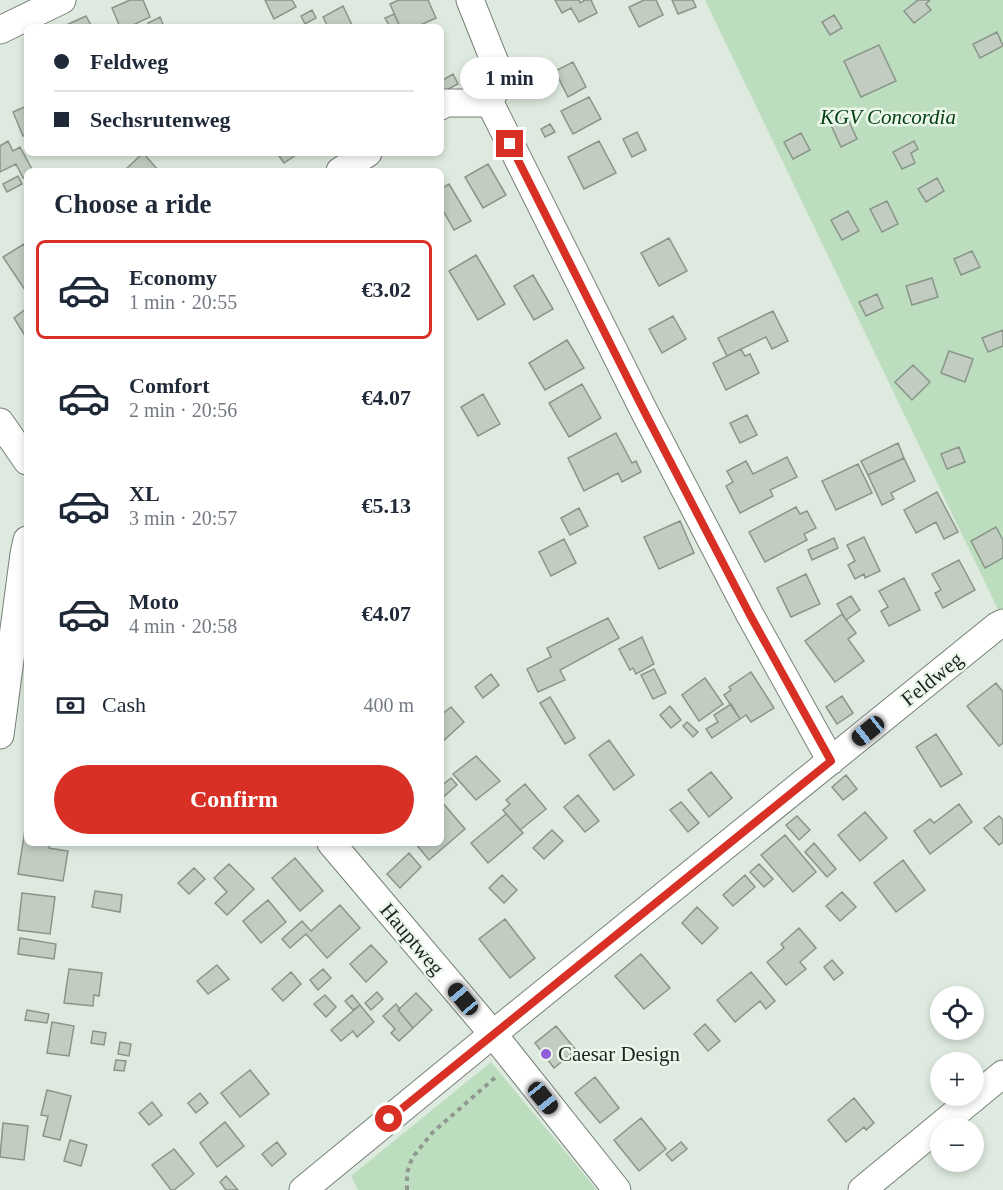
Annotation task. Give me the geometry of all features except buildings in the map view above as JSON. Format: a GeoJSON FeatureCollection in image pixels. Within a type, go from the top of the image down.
{"type":"FeatureCollection","features":[{"type":"Feature","properties":{"kind":"street"},"geometry":{"type":"LineString","coordinates":[[0,30],[62,0]]}},
{"type":"Feature","properties":{"kind":"street"},"geometry":{"type":"LineString","coordinates":[[481,3],[500,75],[490,103],[644,411],[745,605],[831,761]]}},
{"type":"Feature","properties":{"kind":"street"},"geometry":{"type":"LineString","coordinates":[[444,104],[490,103]]}},
{"type":"Feature","properties":{"kind":"street"},"geometry":{"type":"LineString","coordinates":[[345,168],[363,156]]}},
{"type":"Feature","properties":{"kind":"street"},"geometry":{"type":"LineString","coordinates":[[0,422],[24,457]]}},
{"type":"Feature","properties":{"kind":"street"},"geometry":{"type":"LineString","coordinates":[[0,735],[24,554]]}},
{"type":"Feature","properties":{"kind":"street","name":"Feldweg"},"geometry":{"type":"LineString","coordinates":[[303,1190],[831,761],[1001,629]]}},
{"type":"Feature","properties":{"kind":"street","name":"Hauptweg"},"geometry":{"type":"LineString","coordinates":[[334,846],[493,1034],[617,1190]]}},
{"type":"Feature","properties":{"kind":"street"},"geometry":{"type":"LineString","coordinates":[[862,1190],[1003,1074]]}},
{"type":"Feature","properties":{"kind":"path"},"geometry":{"type":"LineString","coordinates":[[406,1190],[407,1173],[412,1158],[432,1133],[514,1061]]}},
{"type":"Feature","properties":{"kind":"green space","name":"KGV Concordia"},"geometry":{"type":"Polygon","coordinates":[[[705,0],[1003,0],[1003,620],[993,599],[705,0]]]}},
{"type":"Feature","properties":{"kind":"green space"},"geometry":{"type":"Polygon","coordinates":[[[491,1062],[597,1190],[358,1190],[351,1176],[491,1062]]]}},
{"type":"Feature","properties":{"kind":"place","name":"Caesar Design"},"geometry":{"type":"Point","coordinates":[546,1054]}},
{"type":"Feature","properties":{"kind":"route"},"geometry":{"type":"LineString","coordinates":[[389,1119],[831,761],[750,615],[644,411],[510,144]]}}]}
